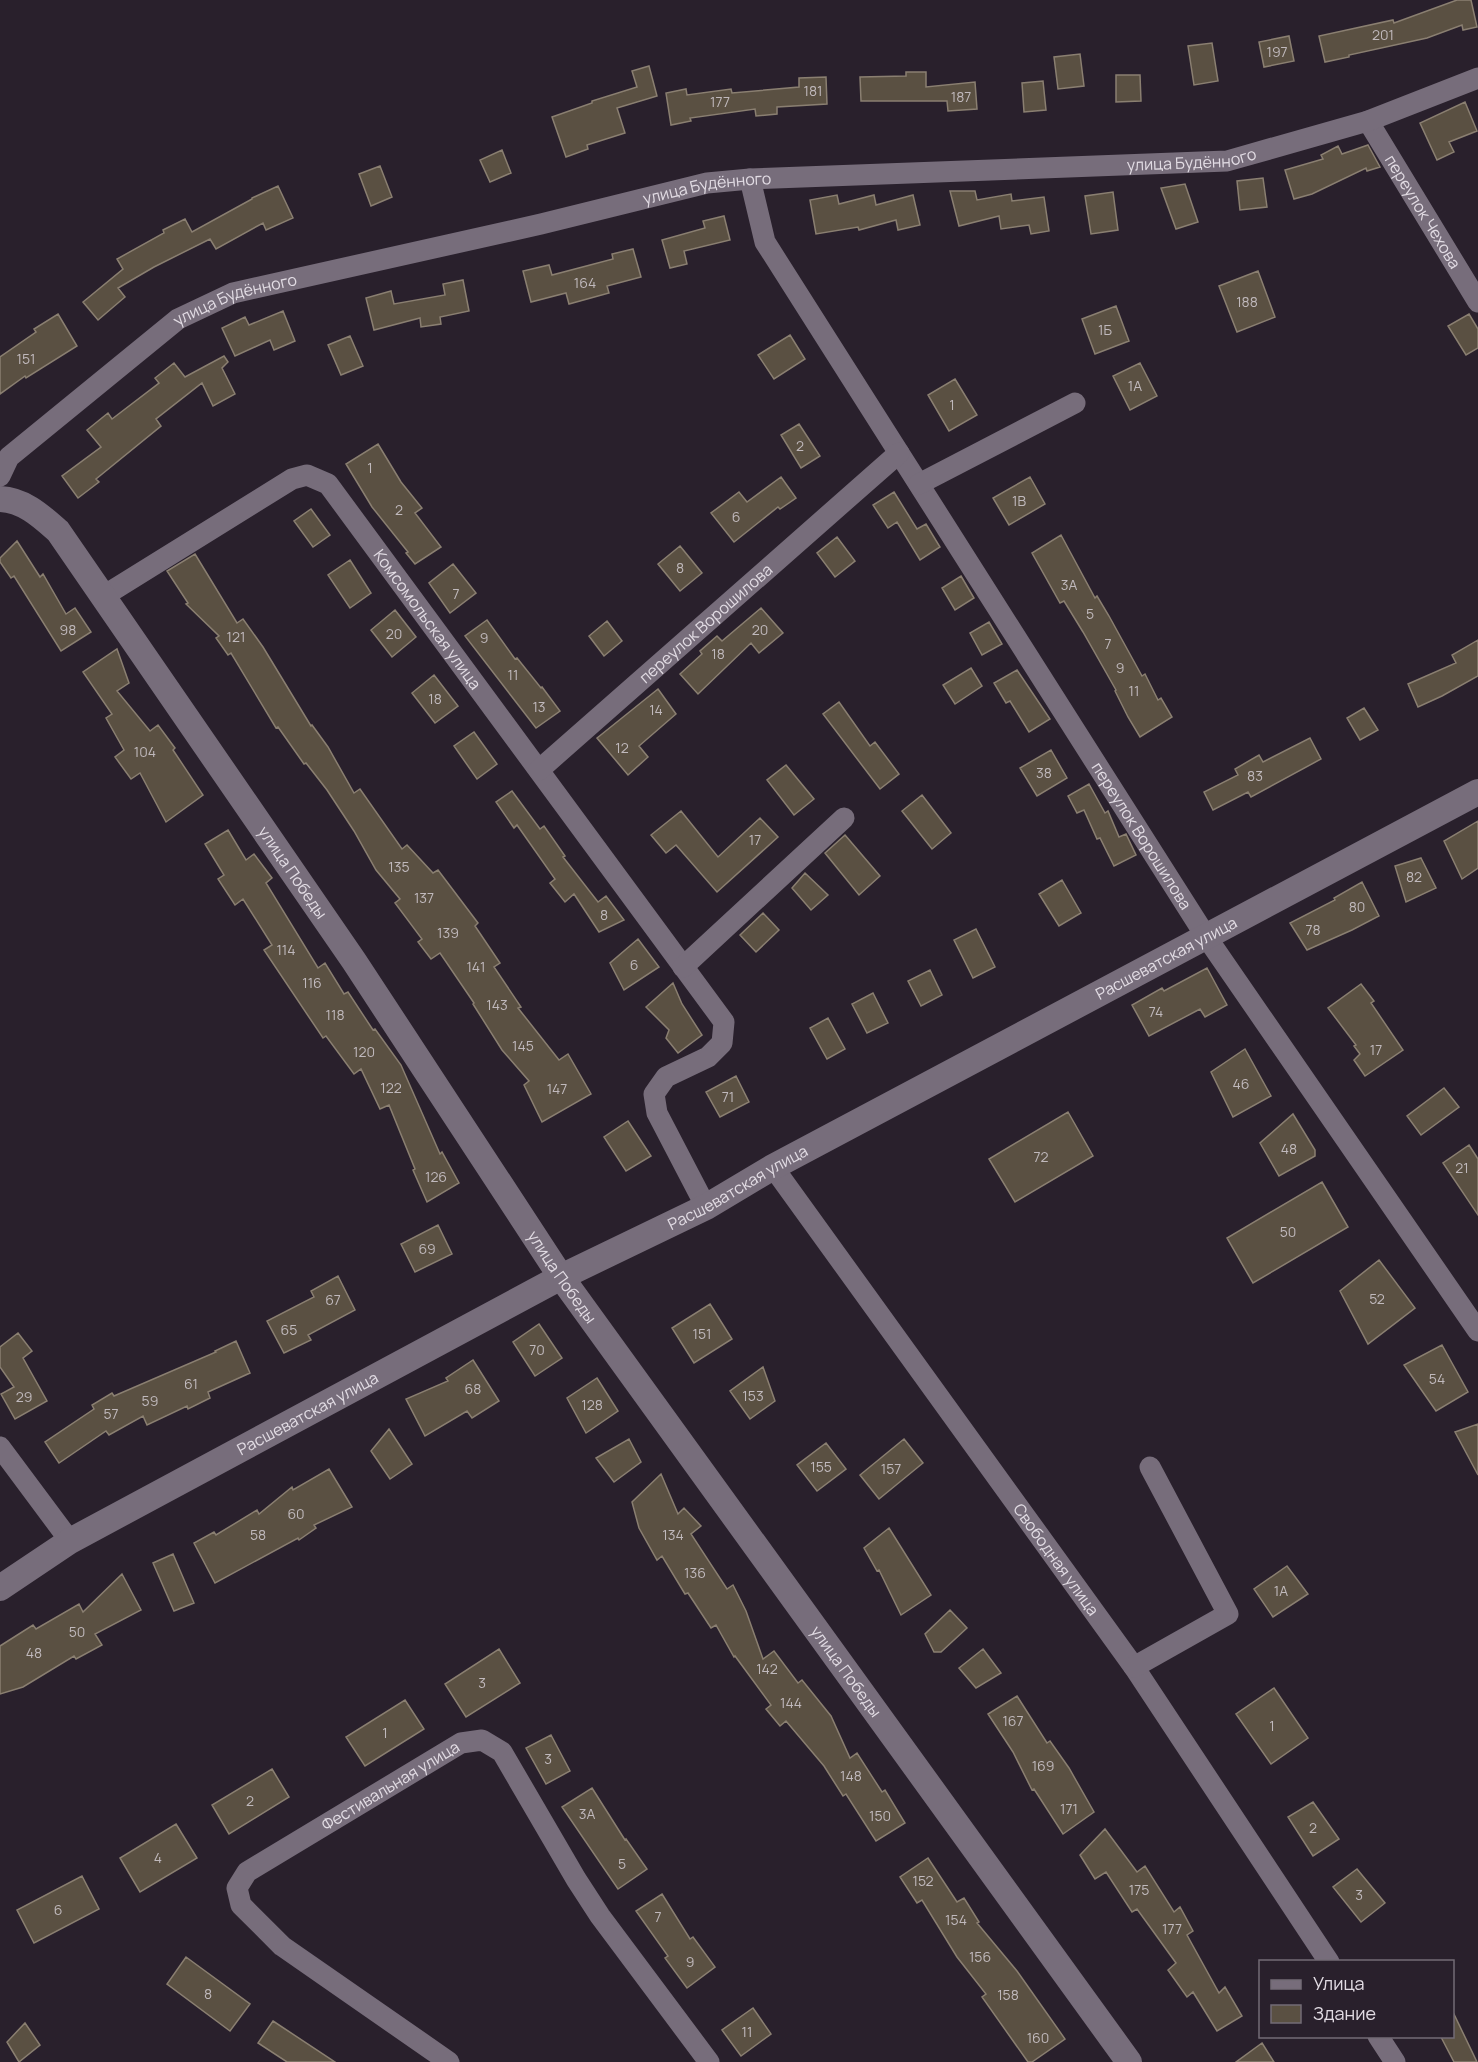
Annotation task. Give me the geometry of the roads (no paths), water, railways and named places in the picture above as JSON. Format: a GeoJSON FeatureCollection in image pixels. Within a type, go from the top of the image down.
{"type":"FeatureCollection","features":[{"type":"Feature","properties":{"kind":"street","name":"улица Будённого"},"geometry":{"type":"LineString","coordinates":[[0,476],[9,457],[178,319],[233,293],[541,224],[707,183],[750,179],[1227,161],[1368,121],[1478,78]]}},
{"type":"Feature","properties":{"kind":"street","name":"переулок Чехова"},"geometry":{"type":"LineString","coordinates":[[1368,121],[1478,302]]}},
{"type":"Feature","properties":{"kind":"street","name":"переулок Ворошилова"},"geometry":{"type":"LineString","coordinates":[[750,179],[765,242],[1205,935],[1478,1331]]}},
{"type":"Feature","properties":{"kind":"street"},"geometry":{"type":"LineString","coordinates":[[919,484],[1075,403]]}},
{"type":"Feature","properties":{"kind":"street","name":"переулок Ворошилова"},"geometry":{"type":"LineString","coordinates":[[538,770],[899,453]]}},
{"type":"Feature","properties":{"kind":"street","name":"Комсомольская улица"},"geometry":{"type":"LineString","coordinates":[[102,597],[292,479],[307,475],[328,484],[724,1022],[722,1043],[708,1057],[666,1077],[654,1094],[657,1113],[705,1207]]}},
{"type":"Feature","properties":{"kind":"street","name":"улица Победы"},"geometry":{"type":"LineString","coordinates":[[0,499],[11,499],[36,512],[58,531],[354,961],[561,1277],[1130,2062]]}},
{"type":"Feature","properties":{"kind":"street","name":"Расшеватская улица"},"geometry":{"type":"LineString","coordinates":[[0,1588],[70,1541],[561,1277],[705,1207],[773,1167],[1205,935],[1478,792]]}},
{"type":"Feature","properties":{"kind":"street"},"geometry":{"type":"LineString","coordinates":[[683,967],[844,818]]}},
{"type":"Feature","properties":{"kind":"street","name":"Свободная улица"},"geometry":{"type":"LineString","coordinates":[[773,1167],[1134,1667],[1328,1960]]}},
{"type":"Feature","properties":{"kind":"street"},"geometry":{"type":"LineString","coordinates":[[0,1447],[70,1541]]}},
{"type":"Feature","properties":{"kind":"street"},"geometry":{"type":"LineString","coordinates":[[1134,1667],[1228,1614],[1150,1467]]}},
{"type":"Feature","properties":{"kind":"street","name":"Фестивальная улица"},"geometry":{"type":"LineString","coordinates":[[449,2062],[282,1946],[241,1905],[237,1888],[247,1872],[461,1743],[482,1740],[502,1752],[594,1907],[709,2062]]}},
{"type":"Feature","properties":{"kind":"street"},"geometry":{"type":"LineString","coordinates":[[1379,2038],[1395,2062]]}}]}
